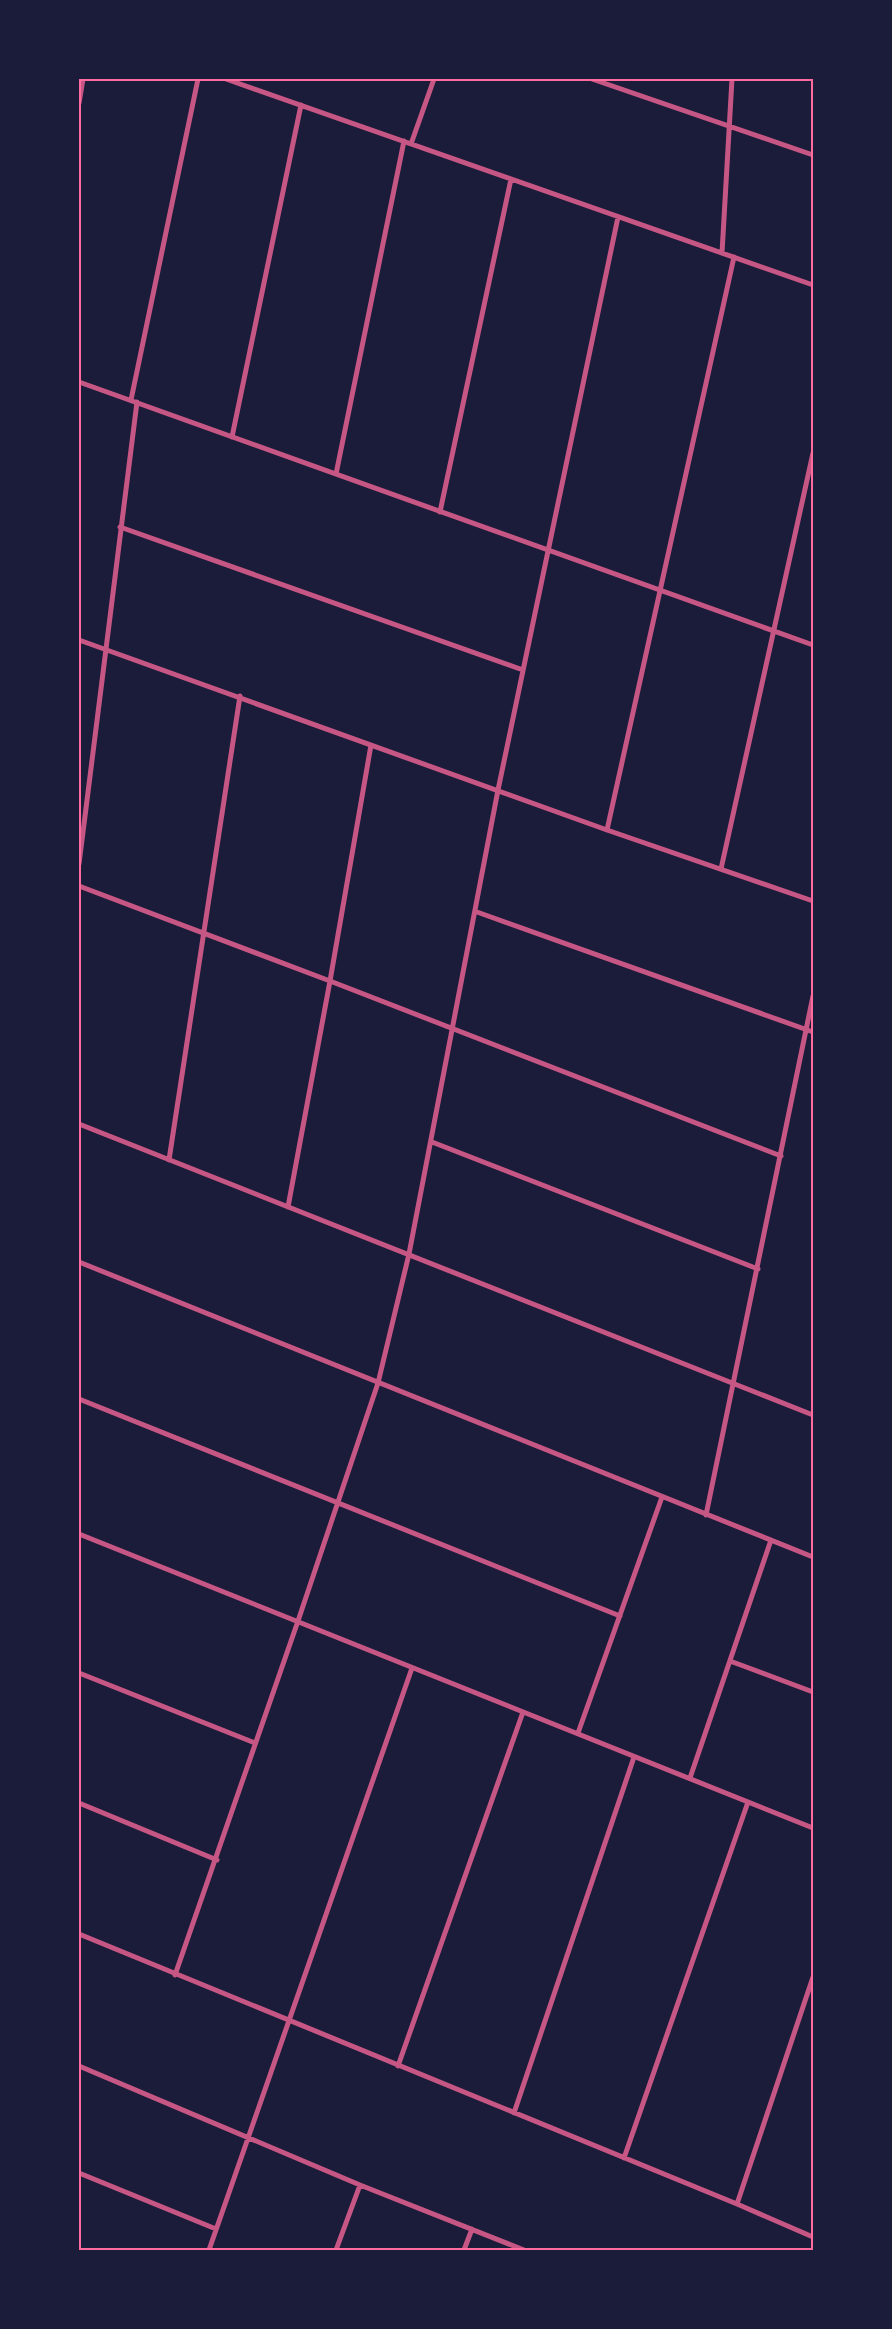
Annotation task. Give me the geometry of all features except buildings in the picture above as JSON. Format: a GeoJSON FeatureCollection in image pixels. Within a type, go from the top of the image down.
{"type":"FeatureCollection","features":[{"type":"Feature","properties":{"kind":"street"},"geometry":{"type":"LineString","coordinates":[[79,101],[82,79]]}},
{"type":"Feature","properties":{"kind":"street"},"geometry":{"type":"LineString","coordinates":[[79,864],[134,401],[198,79]]}},
{"type":"Feature","properties":{"kind":"street"},"geometry":{"type":"LineString","coordinates":[[226,79],[813,285]]}},
{"type":"Feature","properties":{"kind":"street"},"geometry":{"type":"LineString","coordinates":[[411,144],[434,79]]}},
{"type":"Feature","properties":{"kind":"street"},"geometry":{"type":"LineString","coordinates":[[592,79],[729,128],[813,155]]}},
{"type":"Feature","properties":{"kind":"street"},"geometry":{"type":"LineString","coordinates":[[722,253],[732,79]]}},
{"type":"Feature","properties":{"kind":"street"},"geometry":{"type":"LineString","coordinates":[[232,437],[301,105]]}},
{"type":"Feature","properties":{"kind":"street"},"geometry":{"type":"LineString","coordinates":[[336,474],[404,141]]}},
{"type":"Feature","properties":{"kind":"street"},"geometry":{"type":"LineString","coordinates":[[440,512],[511,179]]}},
{"type":"Feature","properties":{"kind":"street"},"geometry":{"type":"LineString","coordinates":[[175,1975],[298,1621],[378,1383],[409,1254],[477,912],[498,790],[618,218]]}},
{"type":"Feature","properties":{"kind":"street"},"geometry":{"type":"LineString","coordinates":[[607,830],[734,257]]}},
{"type":"Feature","properties":{"kind":"street"},"geometry":{"type":"LineString","coordinates":[[79,382],[813,645]]}},
{"type":"Feature","properties":{"kind":"street"},"geometry":{"type":"LineString","coordinates":[[721,869],[772,630],[813,453]]}},
{"type":"Feature","properties":{"kind":"street"},"geometry":{"type":"LineString","coordinates":[[120,526],[523,670]]}},
{"type":"Feature","properties":{"kind":"street"},"geometry":{"type":"LineString","coordinates":[[79,640],[240,696],[607,830],[813,901]]}},
{"type":"Feature","properties":{"kind":"street"},"geometry":{"type":"LineString","coordinates":[[169,1160],[240,696]]}},
{"type":"Feature","properties":{"kind":"street"},"geometry":{"type":"LineString","coordinates":[[288,1207],[371,745]]}},
{"type":"Feature","properties":{"kind":"street"},"geometry":{"type":"LineString","coordinates":[[79,886],[781,1156]]}},
{"type":"Feature","properties":{"kind":"street"},"geometry":{"type":"LineString","coordinates":[[477,912],[813,1032]]}},
{"type":"Feature","properties":{"kind":"street"},"geometry":{"type":"LineString","coordinates":[[706,1515],[813,996]]}},
{"type":"Feature","properties":{"kind":"street"},"geometry":{"type":"LineString","coordinates":[[79,1124],[813,1415]]}},
{"type":"Feature","properties":{"kind":"street"},"geometry":{"type":"LineString","coordinates":[[432,1142],[758,1269]]}},
{"type":"Feature","properties":{"kind":"street"},"geometry":{"type":"LineString","coordinates":[[79,1262],[813,1557]]}},
{"type":"Feature","properties":{"kind":"street"},"geometry":{"type":"LineString","coordinates":[[79,1399],[620,1616]]}},
{"type":"Feature","properties":{"kind":"street"},"geometry":{"type":"LineString","coordinates":[[578,1733],[662,1497]]}},
{"type":"Feature","properties":{"kind":"street"},"geometry":{"type":"LineString","coordinates":[[79,1534],[813,1828]]}},
{"type":"Feature","properties":{"kind":"street"},"geometry":{"type":"LineString","coordinates":[[690,1778],[770,1540]]}},
{"type":"Feature","properties":{"kind":"street"},"geometry":{"type":"LineString","coordinates":[[730,1661],[813,1692]]}},
{"type":"Feature","properties":{"kind":"street"},"geometry":{"type":"LineString","coordinates":[[209,2250],[412,1668]]}},
{"type":"Feature","properties":{"kind":"street"},"geometry":{"type":"LineString","coordinates":[[79,1673],[255,1744]]}},
{"type":"Feature","properties":{"kind":"street"},"geometry":{"type":"LineString","coordinates":[[398,2066],[523,1712]]}},
{"type":"Feature","properties":{"kind":"street"},"geometry":{"type":"LineString","coordinates":[[514,2113],[634,1757]]}},
{"type":"Feature","properties":{"kind":"street"},"geometry":{"type":"LineString","coordinates":[[624,2158],[748,1802]]}},
{"type":"Feature","properties":{"kind":"street"},"geometry":{"type":"LineString","coordinates":[[79,1803],[216,1860]]}},
{"type":"Feature","properties":{"kind":"street"},"geometry":{"type":"LineString","coordinates":[[79,1934],[289,2022],[737,2204],[813,2237]]}},
{"type":"Feature","properties":{"kind":"street"},"geometry":{"type":"LineString","coordinates":[[737,2204],[813,1977]]}},
{"type":"Feature","properties":{"kind":"street"},"geometry":{"type":"LineString","coordinates":[[79,2066],[360,2185],[524,2250]]}},
{"type":"Feature","properties":{"kind":"street"},"geometry":{"type":"LineString","coordinates":[[79,2173],[216,2229]]}},
{"type":"Feature","properties":{"kind":"street"},"geometry":{"type":"LineString","coordinates":[[336,2250],[360,2185]]}},
{"type":"Feature","properties":{"kind":"street"},"geometry":{"type":"LineString","coordinates":[[464,2250],[472,2229]]}}]}
